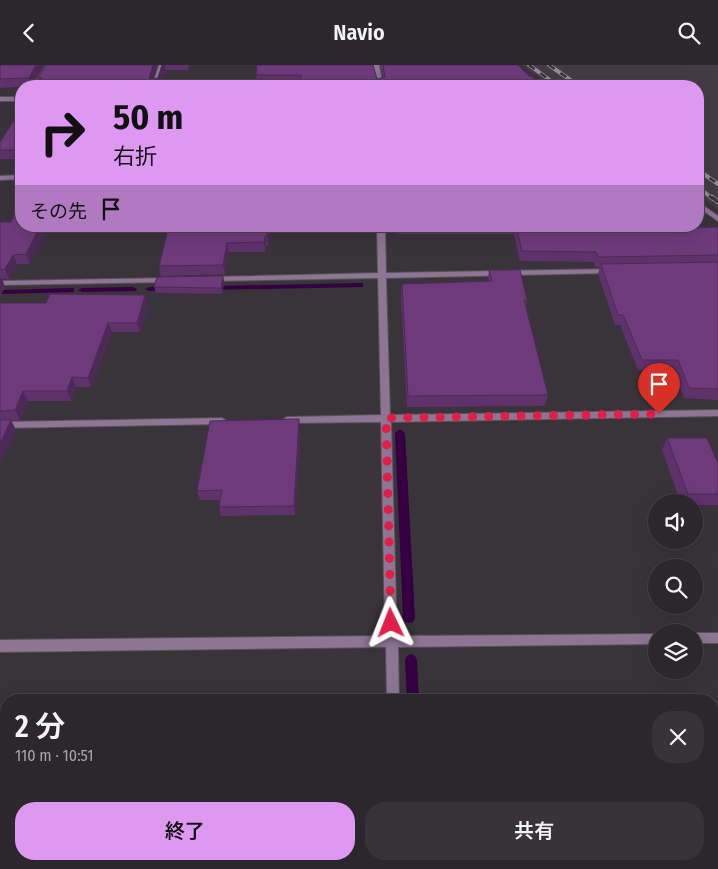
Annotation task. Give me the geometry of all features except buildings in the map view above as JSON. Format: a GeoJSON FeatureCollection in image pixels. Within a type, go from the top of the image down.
{"type":"FeatureCollection","features":[{"type":"Feature","properties":{"kind":"street"},"geometry":{"type":"LineString","coordinates":[[40,80],[49,65]]}},
{"type":"Feature","properties":{"kind":"street"},"geometry":{"type":"LineString","coordinates":[[157,80],[162,65]]}},
{"type":"Feature","properties":{"kind":"street"},"geometry":{"type":"LineString","coordinates":[[376,65],[379,80]]}},
{"type":"Feature","properties":{"kind":"street"},"geometry":{"type":"LineString","coordinates":[[0,99],[15,99]]}},
{"type":"Feature","properties":{"kind":"street"},"geometry":{"type":"LineString","coordinates":[[0,178],[15,177]]}},
{"type":"Feature","properties":{"kind":"street"},"geometry":{"type":"LineString","coordinates":[[704,208],[718,219]]}},
{"type":"Feature","properties":{"kind":"street"},"geometry":{"type":"LineString","coordinates":[[381,232],[393,694]]}},
{"type":"Feature","properties":{"kind":"street"},"geometry":{"type":"LineString","coordinates":[[202,279],[616,270]]}},
{"type":"Feature","properties":{"kind":"street"},"geometry":{"type":"LineString","coordinates":[[0,283],[182,280]]}},
{"type":"Feature","properties":{"kind":"street"},"geometry":{"type":"LineString","coordinates":[[277,420],[718,413]]}},
{"type":"Feature","properties":{"kind":"street"},"geometry":{"type":"LineString","coordinates":[[0,425],[237,421]]}},
{"type":"Feature","properties":{"kind":"street"},"geometry":{"type":"LineString","coordinates":[[703,638],[718,638]]}},
{"type":"Feature","properties":{"kind":"street"},"geometry":{"type":"LineString","coordinates":[[0,646],[648,639]]}},
{"type":"Feature","properties":{"kind":"shaded area"},"geometry":{"type":"Polygon","coordinates":[[[522,65],[718,65],[718,209],[704,198],[704,80],[543,80],[522,65]]]}},
{"type":"Feature","properties":{"kind":"waterway"},"geometry":{"type":"LineString","coordinates":[[211,288],[360,285]]}},
{"type":"Feature","properties":{"kind":"waterway"},"geometry":{"type":"LineString","coordinates":[[149,289],[167,288]]}},
{"type":"Feature","properties":{"kind":"waterway"},"geometry":{"type":"LineString","coordinates":[[82,290],[133,289]]}},
{"type":"Feature","properties":{"kind":"waterway"},"geometry":{"type":"LineString","coordinates":[[0,292],[71,290]]}},
{"type":"Feature","properties":{"kind":"waterway"},"geometry":{"type":"LineString","coordinates":[[400,433],[409,618]]}},
{"type":"Feature","properties":{"kind":"waterway"},"geometry":{"type":"LineString","coordinates":[[411,660],[413,694]]}},
{"type":"Feature","properties":{"kind":"railway"},"geometry":{"type":"LineString","coordinates":[[529,65],[550,80]]}},
{"type":"Feature","properties":{"kind":"railway"},"geometry":{"type":"LineString","coordinates":[[549,65],[570,80]]}},
{"type":"Feature","properties":{"kind":"railway"},"geometry":{"type":"LineString","coordinates":[[704,174],[718,184]]}},
{"type":"Feature","properties":{"kind":"railway"},"geometry":{"type":"LineString","coordinates":[[704,192],[713,199]]}},
{"type":"Feature","properties":{"kind":"railway"},"geometry":{"type":"LineString","coordinates":[[712,197],[718,202]]}},
{"type":"Feature","properties":{"kind":"route"},"geometry":{"type":"LineString","coordinates":[[391,623],[386,418],[659,414]]}}]}
